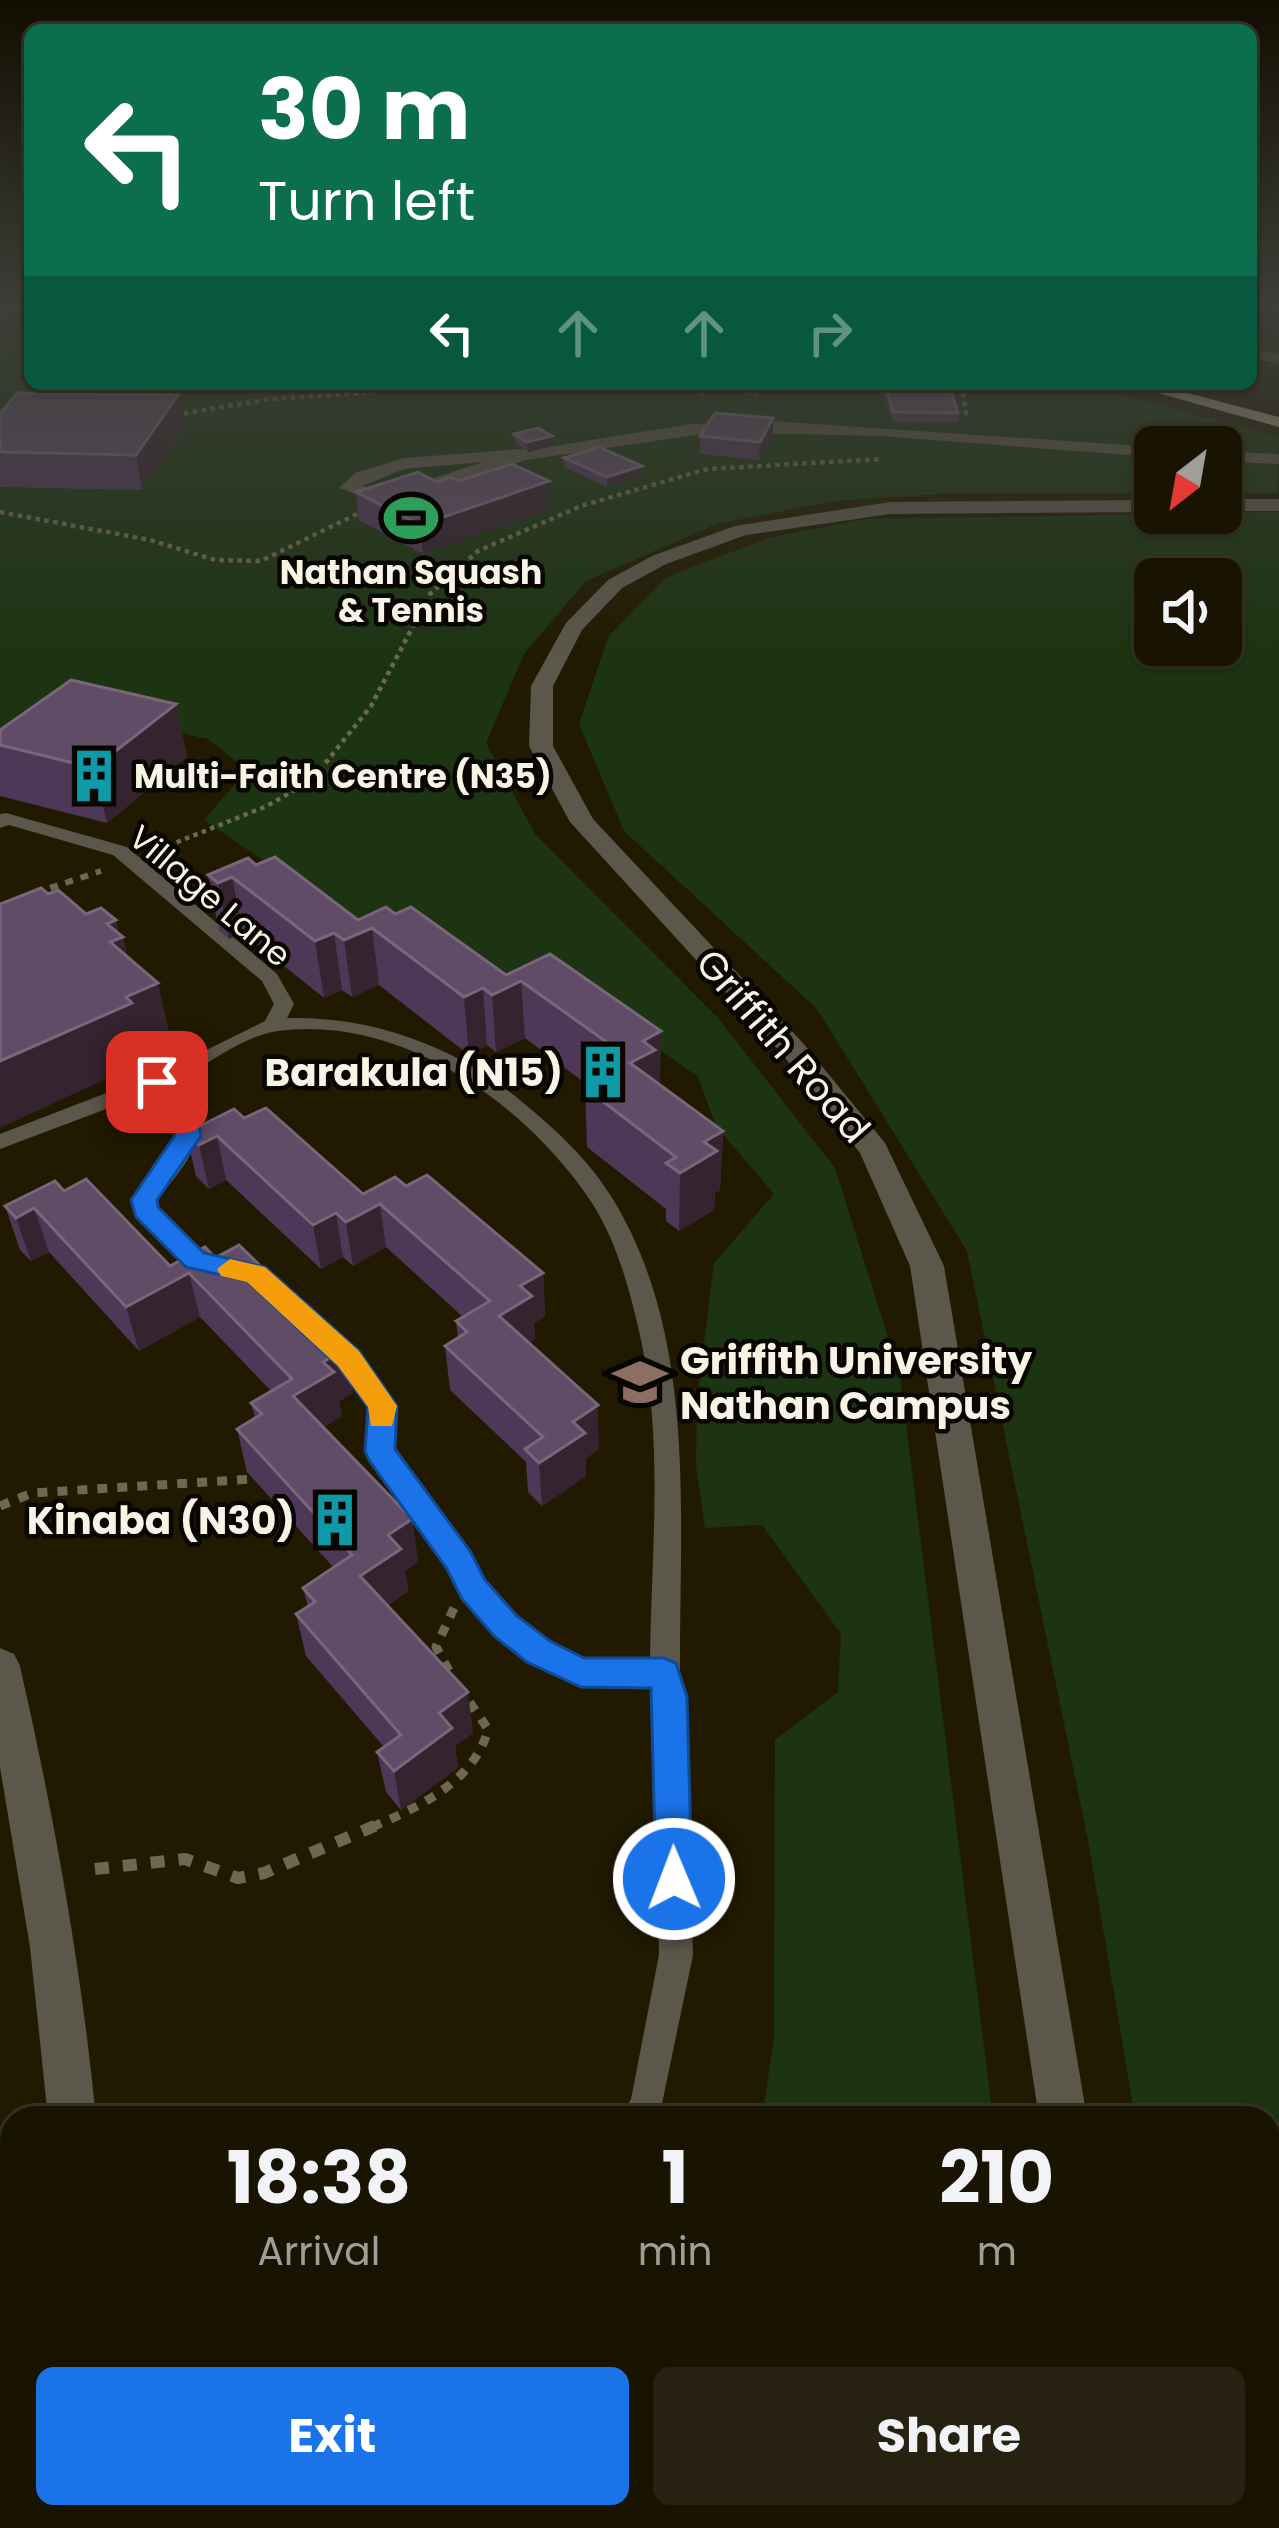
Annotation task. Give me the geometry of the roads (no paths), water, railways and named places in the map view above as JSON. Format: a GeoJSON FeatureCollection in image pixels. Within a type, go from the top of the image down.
{"type":"FeatureCollection","features":[{"type":"Feature","properties":{"kind":"street"},"geometry":{"type":"LineString","coordinates":[[524,455],[383,498],[348,488],[442,457],[524,455],[716,427],[919,433],[1134,450]]}},
{"type":"Feature","properties":{"kind":"street"},"geometry":{"type":"LineString","coordinates":[[1242,457],[1279,460]]}},
{"type":"Feature","properties":{"kind":"street","name":"Griffith Road"},"geometry":{"type":"LineString","coordinates":[[1061,2106],[927,1266],[874,1150],[792,1048],[582,822],[541,746],[542,686],[573,627],[615,584],[659,560],[742,530],[890,508],[1134,506]]}},
{"type":"Feature","properties":{"kind":"street"},"geometry":{"type":"LineString","coordinates":[[1242,506],[1279,506]]}},
{"type":"Feature","properties":{"kind":"street"},"geometry":{"type":"LineString","coordinates":[[0,1666],[41,1855],[62,1994],[71,2106]]}},
{"type":"Feature","properties":{"kind":"lane","name":"Village Lane"},"geometry":{"type":"LineString","coordinates":[[2,818],[120,851],[270,978],[284,1004],[273,1025]]}},
{"type":"Feature","properties":{"kind":"lane"},"geometry":{"type":"LineString","coordinates":[[0,1142],[157,1082],[273,1025],[398,1039],[451,1059],[529,1111],[585,1174],[633,1252],[654,1326],[665,1422],[664,1673],[670,1697],[676,1955],[646,2106]]}},
{"type":"Feature","properties":{"kind":"lane"},"geometry":{"type":"LineString","coordinates":[[157,1082],[184,1111],[188,1136],[144,1200],[145,1210],[196,1260],[255,1274]]}},
{"type":"Feature","properties":{"kind":"lane"},"geometry":{"type":"LineString","coordinates":[[300,1313],[349,1358],[382,1406],[380,1451],[459,1560],[474,1590],[506,1626],[538,1652],[581,1672],[664,1673]]}},
{"type":"Feature","properties":{"kind":"place","name":"Nathan Squash & Tennis"},"geometry":{"type":"Point","coordinates":[411,518]}},
{"type":"Feature","properties":{"kind":"place","name":"Multi-Faith Centre (N35)"},"geometry":{"type":"Point","coordinates":[94,776]}},
{"type":"Feature","properties":{"kind":"place","name":"Barakula (N15)"},"geometry":{"type":"Point","coordinates":[603,1072]}},
{"type":"Feature","properties":{"kind":"place","name":"Griffith University Nathan Campus"},"geometry":{"type":"Point","coordinates":[640,1382]}},
{"type":"Feature","properties":{"kind":"place","name":"Kinaba (N30)"},"geometry":{"type":"Point","coordinates":[335,1520]}}]}
